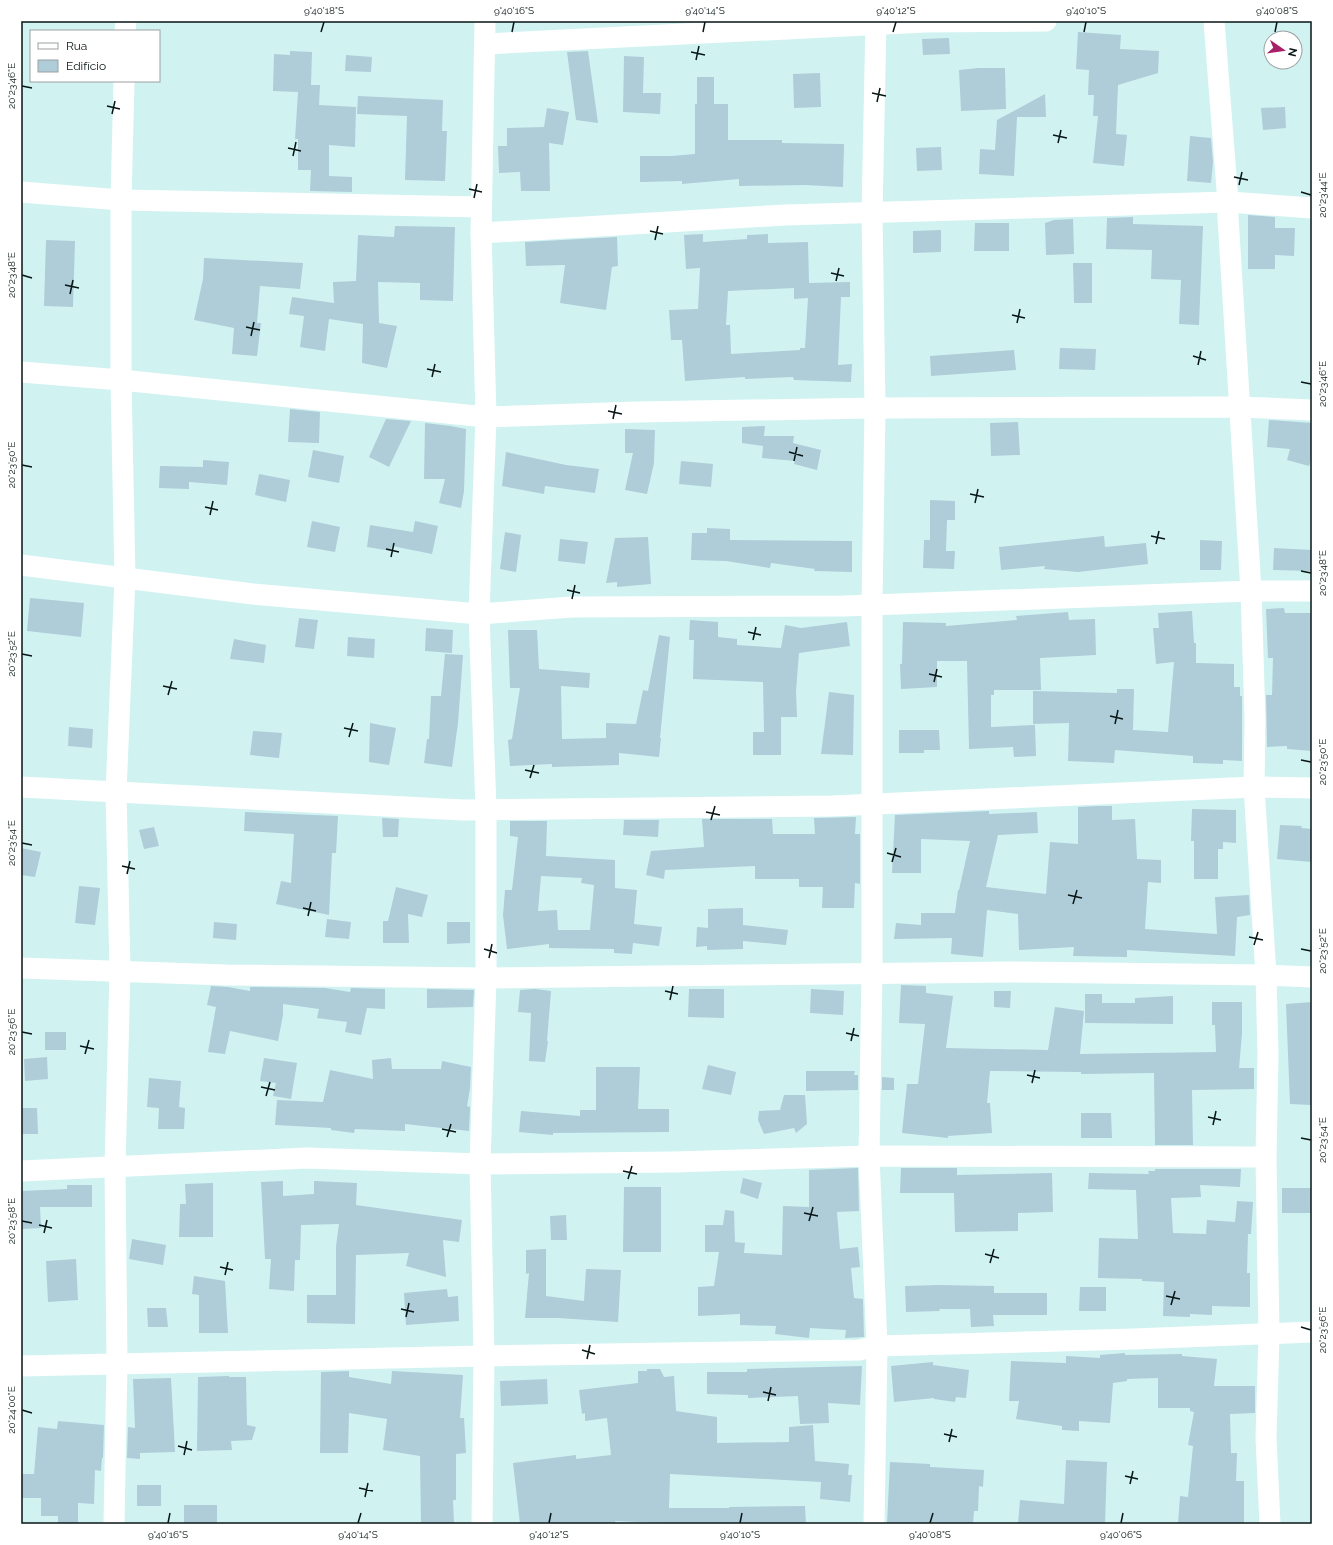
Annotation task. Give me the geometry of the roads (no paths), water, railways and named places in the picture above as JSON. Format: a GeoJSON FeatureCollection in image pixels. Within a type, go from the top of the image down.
{"type":"FeatureCollection","features":[{"type":"Feature","properties":{"kind":"street"},"geometry":{"type":"LineString","coordinates":[[482,1524],[484,1356],[480,1164],[486,978],[486,809],[479,614],[486,417],[481,233],[485,21]]}},
{"type":"Feature","properties":{"kind":"street"},"geometry":{"type":"LineString","coordinates":[[485,44],[876,23],[1046,21]]}},
{"type":"Feature","properties":{"kind":"street"},"geometry":{"type":"LineString","coordinates":[[1214,21],[1228,202],[1251,590],[1255,719],[1254,787],[1266,975],[1268,1054],[1266,1156],[1269,1335],[1266,1438],[1270,1524]]}},
{"type":"Feature","properties":{"kind":"street"},"geometry":{"type":"LineString","coordinates":[[874,1524],[877,1346],[869,1156],[872,973],[872,605],[875,408],[872,213],[876,23]]}},
{"type":"Feature","properties":{"kind":"street"},"geometry":{"type":"LineString","coordinates":[[114,1524],[117,1364],[115,1167],[120,971],[116,792],[125,578],[120,380],[121,200],[124,82]]}},
{"type":"Feature","properties":{"kind":"street"},"geometry":{"type":"LineString","coordinates":[[21,192],[121,200],[481,207]]}},
{"type":"Feature","properties":{"kind":"street"},"geometry":{"type":"LineString","coordinates":[[481,233],[785,216],[1228,202],[1312,208]]}},
{"type":"Feature","properties":{"kind":"street"},"geometry":{"type":"LineString","coordinates":[[21,372],[120,380],[486,417],[637,412],[875,408],[1239,407],[1312,410]]}},
{"type":"Feature","properties":{"kind":"street"},"geometry":{"type":"LineString","coordinates":[[21,565],[253,594],[479,614],[572,608],[872,605],[1251,590],[1312,591]]}},
{"type":"Feature","properties":{"kind":"street"},"geometry":{"type":"LineString","coordinates":[[21,787],[463,810],[832,806],[1254,787],[1312,788]]}},
{"type":"Feature","properties":{"kind":"street"},"geometry":{"type":"LineString","coordinates":[[21,968],[226,975],[486,978],[1010,972],[1266,975],[1312,977]]}},
{"type":"Feature","properties":{"kind":"street"},"geometry":{"type":"LineString","coordinates":[[21,1171],[307,1158],[480,1164],[674,1162],[869,1156],[1266,1156]]}},
{"type":"Feature","properties":{"kind":"street"},"geometry":{"type":"LineString","coordinates":[[21,1366],[859,1350],[877,1346],[1269,1335],[1312,1332]]}}]}
